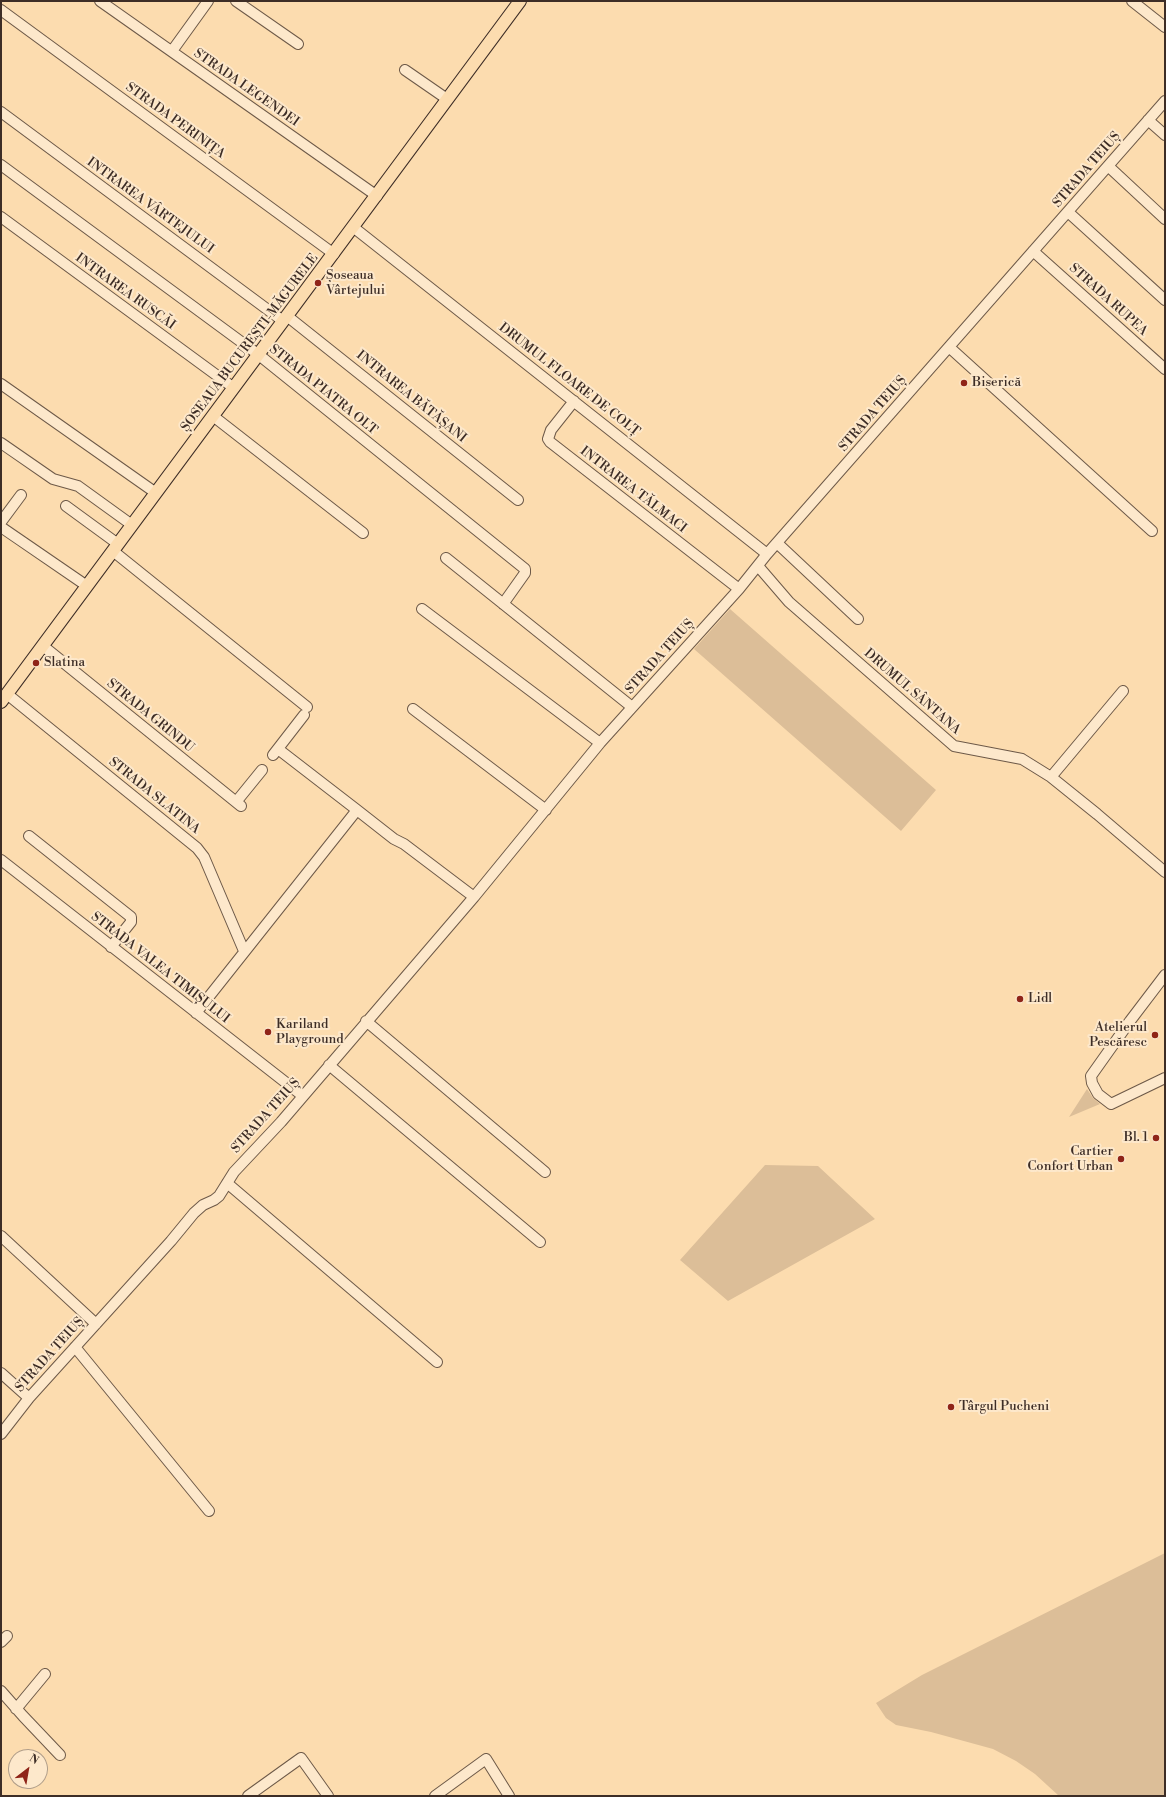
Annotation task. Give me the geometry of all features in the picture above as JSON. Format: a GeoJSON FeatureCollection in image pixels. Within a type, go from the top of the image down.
{"type":"FeatureCollection","features":[{"type":"Feature","properties":{"kind":"main road","name":"ȘOSEAUA BUCUREȘTI-MĂGURELE"},"geometry":{"type":"LineString","coordinates":[[4,698],[377,196],[519,1]]}},
{"type":"Feature","properties":{"kind":"street","name":"STRADA LEGENDEI"},"geometry":{"type":"LineString","coordinates":[[100,1],[377,196]]}},
{"type":"Feature","properties":{"kind":"street"},"geometry":{"type":"LineString","coordinates":[[236,1],[298,44]]}},
{"type":"Feature","properties":{"kind":"street"},"geometry":{"type":"LineString","coordinates":[[1132,1],[1165,27]]}},
{"type":"Feature","properties":{"kind":"street"},"geometry":{"type":"LineString","coordinates":[[172,51],[203,3]]}},
{"type":"Feature","properties":{"kind":"street","name":"STRADA PERINIȚA"},"geometry":{"type":"LineString","coordinates":[[1,10],[334,254]]}},
{"type":"Feature","properties":{"kind":"street"},"geometry":{"type":"LineString","coordinates":[[405,70],[447,100]]}},
{"type":"Feature","properties":{"kind":"street","name":"STRADA TEIUȘ"},"geometry":{"type":"LineString","coordinates":[[1,1434],[29,1398],[171,1241],[194,1213],[203,1205],[217,1198],[239,1165],[303,1096],[328,1065],[474,897],[600,743],[739,589],[767,554],[1165,101]]}},
{"type":"Feature","properties":{"kind":"street","name":"INTRAREA VÂRTEJULUI"},"geometry":{"type":"LineString","coordinates":[[1,112],[285,318]]}},
{"type":"Feature","properties":{"kind":"street"},"geometry":{"type":"LineString","coordinates":[[1148,120],[1165,135]]}},
{"type":"Feature","properties":{"kind":"street","name":"STRADA PIATRA OLT"},"geometry":{"type":"LineString","coordinates":[[1,165],[258,355],[519,564],[526,571],[503,604]]}},
{"type":"Feature","properties":{"kind":"street"},"geometry":{"type":"LineString","coordinates":[[1108,166],[1165,219]]}},
{"type":"Feature","properties":{"kind":"street"},"geometry":{"type":"LineString","coordinates":[[1068,212],[1165,300]]}},
{"type":"Feature","properties":{"kind":"street","name":"INTRAREA RUSCĂI"},"geometry":{"type":"LineString","coordinates":[[1,217],[234,388]]}},
{"type":"Feature","properties":{"kind":"street","name":"DRUMUL FLOARE DE COLȚ"},"geometry":{"type":"LineString","coordinates":[[354,227],[767,554]]}},
{"type":"Feature","properties":{"kind":"street","name":"STRADA RUPEA"},"geometry":{"type":"LineString","coordinates":[[1033,251],[1165,369]]}},
{"type":"Feature","properties":{"kind":"street","name":"INTRAREA BĂTĂȘANI"},"geometry":{"type":"LineString","coordinates":[[285,318],[518,500]]}},
{"type":"Feature","properties":{"kind":"street"},"geometry":{"type":"LineString","coordinates":[[949,347],[1152,531]]}},
{"type":"Feature","properties":{"kind":"street"},"geometry":{"type":"LineString","coordinates":[[1,384],[156,493]]}},
{"type":"Feature","properties":{"kind":"street","name":"INTRAREA TĂLMACI"},"geometry":{"type":"LineString","coordinates":[[574,402],[551,430],[548,439],[550,442],[739,589]]}},
{"type":"Feature","properties":{"kind":"street"},"geometry":{"type":"LineString","coordinates":[[213,416],[363,533]]}},
{"type":"Feature","properties":{"kind":"street"},"geometry":{"type":"LineString","coordinates":[[1,443],[53,479],[78,486],[132,525]]}},
{"type":"Feature","properties":{"kind":"street"},"geometry":{"type":"LineString","coordinates":[[1,522],[20,495]]}},
{"type":"Feature","properties":{"kind":"street"},"geometry":{"type":"LineString","coordinates":[[66,506],[210,637]]}},
{"type":"Feature","properties":{"kind":"street"},"geometry":{"type":"LineString","coordinates":[[1,527],[87,586]]}},
{"type":"Feature","properties":{"kind":"street"},"geometry":{"type":"LineString","coordinates":[[777,543],[858,619]]}},
{"type":"Feature","properties":{"kind":"street"},"geometry":{"type":"LineString","coordinates":[[113,550],[306,711],[275,752],[357,810],[394,839],[404,844],[474,897]]}},
{"type":"Feature","properties":{"kind":"street"},"geometry":{"type":"LineString","coordinates":[[446,558],[632,707]]}},
{"type":"Feature","properties":{"kind":"street","name":"DRUMUL SÂNTANA"},"geometry":{"type":"LineString","coordinates":[[758,566],[789,602],[954,746],[1022,759],[1051,777],[1098,814],[1165,872]]}},
{"type":"Feature","properties":{"kind":"street"},"geometry":{"type":"LineString","coordinates":[[422,609],[600,743]]}},
{"type":"Feature","properties":{"kind":"street","name":"STRADA GRINDU"},"geometry":{"type":"LineString","coordinates":[[43,646],[238,804],[262,770]]}},
{"type":"Feature","properties":{"kind":"street"},"geometry":{"type":"LineString","coordinates":[[1051,777],[1123,691]]}},
{"type":"Feature","properties":{"kind":"street","name":"STRADA SLATINA"},"geometry":{"type":"LineString","coordinates":[[4,698],[197,848],[204,857],[244,951]]}},
{"type":"Feature","properties":{"kind":"street"},"geometry":{"type":"LineString","coordinates":[[413,709],[546,810]]}},
{"type":"Feature","properties":{"kind":"street"},"geometry":{"type":"LineString","coordinates":[[196,1013],[357,810]]}},
{"type":"Feature","properties":{"kind":"street"},"geometry":{"type":"LineString","coordinates":[[29,836],[131,917],[131,922],[111,947]]}},
{"type":"Feature","properties":{"kind":"street","name":"STRADA VALEA TIMIȘULUI"},"geometry":{"type":"LineString","coordinates":[[1,860],[303,1096]]}},
{"type":"Feature","properties":{"kind":"street"},"geometry":{"type":"LineString","coordinates":[[1165,975],[1130,1020],[1090,1076],[1098,1094],[1111,1104],[1165,1078]]}},
{"type":"Feature","properties":{"kind":"street"},"geometry":{"type":"LineString","coordinates":[[366,1021],[545,1172]]}},
{"type":"Feature","properties":{"kind":"street"},"geometry":{"type":"LineString","coordinates":[[328,1065],[540,1242]]}},
{"type":"Feature","properties":{"kind":"street"},"geometry":{"type":"LineString","coordinates":[[227,1183],[437,1362]]}},
{"type":"Feature","properties":{"kind":"street"},"geometry":{"type":"LineString","coordinates":[[1,1236],[96,1324]]}},
{"type":"Feature","properties":{"kind":"street"},"geometry":{"type":"LineString","coordinates":[[75,1347],[209,1511]]}},
{"type":"Feature","properties":{"kind":"street"},"geometry":{"type":"LineString","coordinates":[[1,1373],[29,1398]]}},
{"type":"Feature","properties":{"kind":"street"},"geometry":{"type":"LineString","coordinates":[[16,1709],[45,1674]]}},
{"type":"Feature","properties":{"kind":"street"},"geometry":{"type":"LineString","coordinates":[[1,1691],[60,1755]]}},
{"type":"Feature","properties":{"kind":"street"},"geometry":{"type":"LineString","coordinates":[[248,1796],[301,1758],[328,1796]]}},
{"type":"Feature","properties":{"kind":"street"},"geometry":{"type":"LineString","coordinates":[[435,1796],[486,1759],[509,1796]]}},
{"type":"Feature","properties":{"kind":"shaded area"},"geometry":{"type":"Polygon","coordinates":[[[730,609],[936,790],[901,831],[694,649],[730,609]]]}},
{"type":"Feature","properties":{"kind":"shaded area"},"geometry":{"type":"Polygon","coordinates":[[[1087,1089],[1093,1098],[1100,1104],[1069,1117],[1087,1089]]]}},
{"type":"Feature","properties":{"kind":"shaded area"},"geometry":{"type":"Polygon","coordinates":[[[765,1165],[818,1166],[875,1219],[728,1301],[680,1260],[765,1165]]]}},
{"type":"Feature","properties":{"kind":"shaded area"},"geometry":{"type":"Polygon","coordinates":[[[1165,1553],[1165,1796],[1059,1796],[1035,1774],[1016,1761],[993,1749],[931,1732],[896,1725],[886,1718],[876,1703],[922,1675],[1165,1553]]]}},
{"type":"Feature","properties":{"kind":"place","name":"Șoseaua Vârtejului"},"geometry":{"type":"Point","coordinates":[318,283]}},
{"type":"Feature","properties":{"kind":"place","name":"Biserică"},"geometry":{"type":"Point","coordinates":[964,383]}},
{"type":"Feature","properties":{"kind":"place","name":"Slatina"},"geometry":{"type":"Point","coordinates":[36,663]}},
{"type":"Feature","properties":{"kind":"place","name":"Lidl"},"geometry":{"type":"Point","coordinates":[1020,999]}},
{"type":"Feature","properties":{"kind":"place","name":"Kariland Playground"},"geometry":{"type":"Point","coordinates":[268,1032]}},
{"type":"Feature","properties":{"kind":"place","name":"Atelierul Pescăresc"},"geometry":{"type":"Point","coordinates":[1155,1035]}},
{"type":"Feature","properties":{"kind":"place","name":"Bl. 1"},"geometry":{"type":"Point","coordinates":[1156,1138]}},
{"type":"Feature","properties":{"kind":"place","name":"Cartier Confort Urban"},"geometry":{"type":"Point","coordinates":[1121,1159]}},
{"type":"Feature","properties":{"kind":"place","name":"Târgul Pucheni"},"geometry":{"type":"Point","coordinates":[951,1407]}}]}
